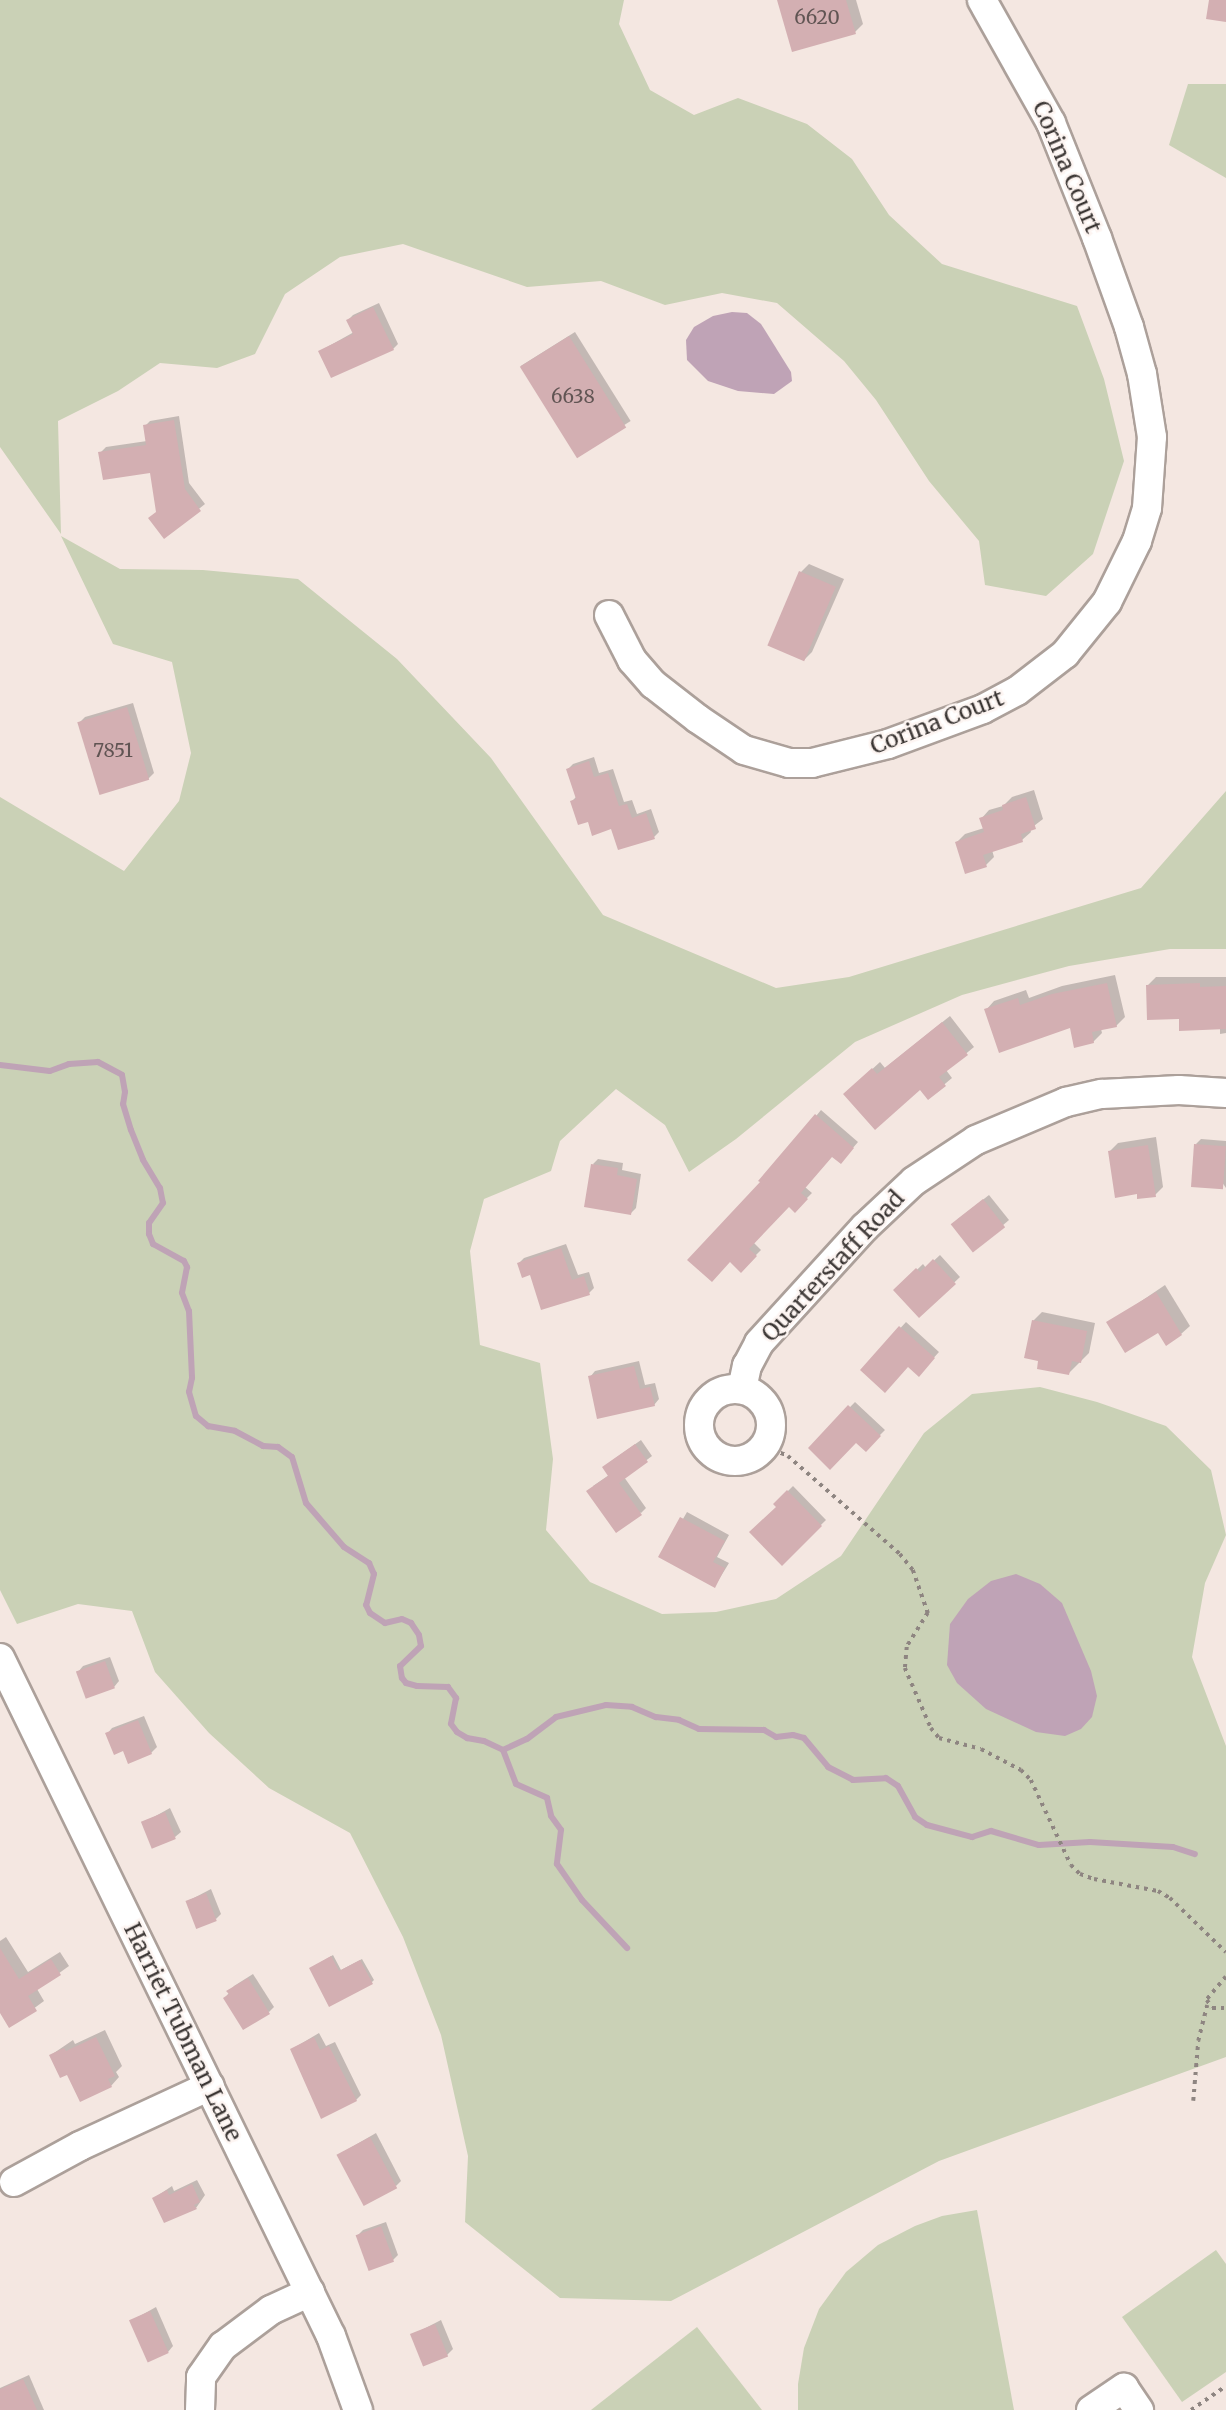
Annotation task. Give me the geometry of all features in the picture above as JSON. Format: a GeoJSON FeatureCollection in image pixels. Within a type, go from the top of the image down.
{"type":"FeatureCollection","features":[{"type":"Feature","properties":{"kind":"street","name":"Corina Court"},"geometry":{"type":"LineString","coordinates":[[609,615],[632,660],[653,684],[744,750],[789,763],[813,762],[888,744],[983,709],[1017,691],[1065,654],[1107,603],[1137,541],[1147,508],[1152,437],[1142,374],[1129,327],[1056,135],[1025,73],[982,0]]}},
{"type":"Feature","properties":{"kind":"street","name":"Quarterstaff Road"},"geometry":{"type":"LineString","coordinates":[[743,1389],[747,1366],[759,1343],[865,1227],[914,1181],[966,1146],[1017,1120],[1066,1102],[1102,1094],[1179,1090],[1226,1093]]}},
{"type":"Feature","properties":{"kind":"street"},"geometry":{"type":"LineString","coordinates":[[743,1389],[760,1398],[768,1408],[772,1423],[765,1447],[746,1460],[732,1461],[710,1451],[701,1439],[698,1426],[703,1408],[709,1399],[720,1391],[743,1389]]}},
{"type":"Feature","properties":{"kind":"street","name":"Harriet Tubman Lane"},"geometry":{"type":"LineString","coordinates":[[0,1658],[310,2292],[347,2373],[358,2410]]}},
{"type":"Feature","properties":{"kind":"street"},"geometry":{"type":"LineString","coordinates":[[14,2182],[80,2146],[209,2086]]}},
{"type":"Feature","properties":{"kind":"street"},"geometry":{"type":"LineString","coordinates":[[200,2410],[201,2377],[223,2346],[271,2310],[310,2292]]}},
{"type":"Feature","properties":{"kind":"street"},"geometry":{"type":"LineString","coordinates":[[1091,2410],[1124,2388],[1139,2410]]}},
{"type":"Feature","properties":{"kind":"path"},"geometry":{"type":"LineString","coordinates":[[765,1447],[788,1456],[900,1554],[913,1570],[928,1613],[907,1647],[905,1668],[931,1728],[939,1738],[981,1749],[1021,1770],[1031,1780],[1071,1865],[1080,1874],[1094,1880],[1158,1891],[1170,1898],[1226,1952]]}},
{"type":"Feature","properties":{"kind":"path"},"geometry":{"type":"LineString","coordinates":[[1193,2101],[1198,2041],[1207,2005],[1212,1992],[1226,1978]]}},
{"type":"Feature","properties":{"kind":"path"},"geometry":{"type":"LineString","coordinates":[[1207,2005],[1226,2008]]}},
{"type":"Feature","properties":{"kind":"path"},"geometry":{"type":"LineString","coordinates":[[1191,2410],[1226,2386]]}},
{"type":"Feature","properties":{"kind":"green space"},"geometry":{"type":"Polygon","coordinates":[[[0,0],[624,0],[619,24],[650,90],[694,115],[738,98],[807,124],[852,159],[889,215],[942,264],[1077,306],[1104,379],[1124,461],[1093,554],[1046,596],[985,585],[979,541],[929,481],[876,400],[844,361],[777,303],[722,293],[665,305],[601,281],[527,287],[403,244],[340,257],[285,294],[255,354],[217,368],[160,363],[118,391],[58,421],[61,534],[0,447],[0,0]]]}},
{"type":"Feature","properties":{"kind":"green space"},"geometry":{"type":"Polygon","coordinates":[[[1188,84],[1226,84],[1226,178],[1169,145],[1188,84]]]}},
{"type":"Feature","properties":{"kind":"green space"},"geometry":{"type":"Polygon","coordinates":[[[61,536],[120,569],[203,570],[298,579],[397,659],[491,758],[603,915],[776,988],[849,977],[1141,888],[1226,791],[1226,949],[1170,949],[1069,966],[962,995],[855,1042],[736,1139],[689,1172],[665,1125],[616,1089],[560,1141],[551,1171],[484,1199],[470,1251],[480,1345],[540,1363],[553,1459],[546,1530],[590,1582],[662,1614],[716,1612],[776,1599],[841,1556],[924,1433],[972,1394],[1040,1387],[1097,1402],[1166,1426],[1211,1470],[1226,1535],[1205,1583],[1192,1657],[1226,1746],[1226,2057],[939,2161],[671,2301],[560,2298],[465,2222],[468,2156],[441,2035],[403,1937],[350,1833],[269,1788],[209,1733],[155,1672],[132,1611],[78,1604],[17,1624],[0,1590],[0,797],[124,871],[179,801],[191,753],[172,662],[113,644],[61,536]]]}},
{"type":"Feature","properties":{"kind":"green space"},"geometry":{"type":"Polygon","coordinates":[[[977,2210],[1014,2410],[798,2410],[798,2384],[804,2348],[819,2309],[846,2272],[878,2245],[915,2226],[942,2216],[977,2210]]]}},
{"type":"Feature","properties":{"kind":"green space"},"geometry":{"type":"Polygon","coordinates":[[[1216,2250],[1226,2264],[1226,2372],[1182,2402],[1122,2317],[1216,2250]]]}},
{"type":"Feature","properties":{"kind":"green space"},"geometry":{"type":"Polygon","coordinates":[[[697,2327],[762,2410],[591,2410],[697,2327]]]}},
{"type":"Feature","properties":{"kind":"shaded area"},"geometry":{"type":"Polygon","coordinates":[[[732,312],[747,313],[761,324],[791,372],[792,381],[774,394],[738,391],[708,381],[687,360],[686,340],[694,327],[713,316],[732,312]]]}},
{"type":"Feature","properties":{"kind":"shaded area"},"geometry":{"type":"Polygon","coordinates":[[[1016,1574],[1040,1584],[1062,1603],[1091,1671],[1097,1696],[1092,1717],[1081,1729],[1065,1736],[1036,1732],[986,1709],[957,1683],[947,1665],[950,1624],[968,1599],[991,1581],[1016,1574]]]}},
{"type":"Feature","properties":{"kind":"building"},"geometry":{"type":"Polygon","coordinates":[[[777,0],[846,0],[856,34],[792,52],[777,0]]]}},
{"type":"Feature","properties":{"kind":"building"},"geometry":{"type":"Polygon","coordinates":[[[1209,0],[1226,0],[1226,22],[1206,19],[1209,0]]]}},
{"type":"Feature","properties":{"kind":"building"},"geometry":{"type":"Polygon","coordinates":[[[373,307],[394,350],[331,378],[318,351],[353,334],[346,320],[373,307]]]}},
{"type":"Feature","properties":{"kind":"building"},"geometry":{"type":"Polygon","coordinates":[[[569,336],[626,428],[577,458],[520,367],[569,336]]]}},
{"type":"Feature","properties":{"kind":"building"},"geometry":{"type":"Polygon","coordinates":[[[174,420],[185,489],[201,511],[164,539],[148,518],[156,512],[150,473],[103,480],[98,452],[146,445],[143,425],[174,420]]]}},
{"type":"Feature","properties":{"kind":"building"},"geometry":{"type":"Polygon","coordinates":[[[799,571],[836,587],[804,661],[767,646],[799,571]]]}},
{"type":"Feature","properties":{"kind":"building"},"geometry":{"type":"Polygon","coordinates":[[[127,707],[149,780],[99,795],[77,722],[127,707]]]}},
{"type":"Feature","properties":{"kind":"building"},"geometry":{"type":"Polygon","coordinates":[[[589,761],[594,777],[608,773],[619,806],[627,804],[632,818],[646,813],[655,839],[618,850],[611,829],[592,836],[588,822],[578,825],[570,801],[576,799],[566,769],[589,761]]]}},
{"type":"Feature","properties":{"kind":"building"},"geometry":{"type":"Polygon","coordinates":[[[1026,797],[1036,829],[1021,834],[1023,842],[983,855],[987,867],[965,874],[955,842],[984,832],[979,818],[1003,810],[1002,805],[1026,797]]]}},
{"type":"Feature","properties":{"kind":"building"},"geometry":{"type":"Polygon","coordinates":[[[1107,983],[1117,1027],[1092,1032],[1094,1043],[1074,1048],[1070,1028],[999,1053],[984,1009],[1018,998],[1020,1005],[1052,994],[1107,983]]]}},
{"type":"Feature","properties":{"kind":"building"},"geometry":{"type":"Polygon","coordinates":[[[1200,983],[1200,987],[1226,986],[1226,1029],[1179,1031],[1179,1019],[1147,1020],[1146,985],[1200,983]]]}},
{"type":"Feature","properties":{"kind":"building"},"geometry":{"type":"Polygon","coordinates":[[[942,1022],[968,1055],[939,1077],[946,1086],[928,1100],[920,1090],[875,1130],[843,1094],[872,1068],[877,1074],[942,1022]]]}},
{"type":"Feature","properties":{"kind":"building"},"geometry":{"type":"Polygon","coordinates":[[[815,1114],[854,1148],[841,1164],[832,1157],[801,1193],[808,1199],[795,1213],[789,1207],[749,1249],[757,1256],[741,1273],[730,1262],[712,1282],[687,1260],[760,1182],[758,1181],[815,1114]]]}},
{"type":"Feature","properties":{"kind":"building"},"geometry":{"type":"Polygon","coordinates":[[[1194,1144],[1226,1146],[1223,1189],[1191,1187],[1194,1144]]]}},
{"type":"Feature","properties":{"kind":"building"},"geometry":{"type":"Polygon","coordinates":[[[1148,1145],[1156,1197],[1137,1199],[1137,1194],[1115,1198],[1108,1151],[1148,1145]]]}},
{"type":"Feature","properties":{"kind":"building"},"geometry":{"type":"Polygon","coordinates":[[[591,1164],[618,1168],[617,1175],[637,1179],[631,1215],[584,1207],[591,1164]]]}},
{"type":"Feature","properties":{"kind":"building"},"geometry":{"type":"Polygon","coordinates":[[[983,1199],[1005,1227],[973,1253],[951,1224],[983,1199]]]}},
{"type":"Feature","properties":{"kind":"building"},"geometry":{"type":"Polygon","coordinates":[[[561,1248],[572,1280],[584,1276],[590,1295],[541,1310],[530,1275],[522,1278],[517,1263],[561,1248]]]}},
{"type":"Feature","properties":{"kind":"building"},"geometry":{"type":"Polygon","coordinates":[[[933,1259],[956,1284],[919,1318],[893,1290],[916,1268],[920,1272],[933,1259]]]}},
{"type":"Feature","properties":{"kind":"building"},"geometry":{"type":"Polygon","coordinates":[[[1156,1292],[1182,1335],[1166,1346],[1158,1333],[1125,1353],[1106,1322],[1156,1292]]]}},
{"type":"Feature","properties":{"kind":"building"},"geometry":{"type":"Polygon","coordinates":[[[1032,1320],[1087,1331],[1081,1363],[1072,1361],[1069,1375],[1037,1369],[1038,1361],[1024,1358],[1032,1320]]]}},
{"type":"Feature","properties":{"kind":"building"},"geometry":{"type":"Polygon","coordinates":[[[899,1326],[935,1358],[919,1377],[908,1367],[885,1393],[860,1370],[899,1326]]]}},
{"type":"Feature","properties":{"kind":"building"},"geometry":{"type":"Polygon","coordinates":[[[634,1366],[640,1389],[650,1387],[655,1406],[597,1419],[588,1376],[634,1366]]]}},
{"type":"Feature","properties":{"kind":"building"},"geometry":{"type":"Polygon","coordinates":[[[848,1405],[881,1436],[866,1452],[856,1443],[830,1470],[808,1448],[848,1405]]]}},
{"type":"Feature","properties":{"kind":"building"},"geometry":{"type":"Polygon","coordinates":[[[635,1444],[648,1462],[619,1483],[642,1515],[616,1533],[586,1491],[608,1476],[602,1467],[635,1444]]]}},
{"type":"Feature","properties":{"kind":"building"},"geometry":{"type":"Polygon","coordinates":[[[787,1490],[822,1526],[782,1566],[749,1532],[776,1507],[773,1504],[787,1490]]]}},
{"type":"Feature","properties":{"kind":"building"},"geometry":{"type":"Polygon","coordinates":[[[680,1517],[725,1541],[713,1562],[725,1568],[715,1588],[658,1557],[680,1517]]]}},
{"type":"Feature","properties":{"kind":"building"},"geometry":{"type":"Polygon","coordinates":[[[105,1661],[115,1688],[86,1699],[76,1672],[105,1661]]]}},
{"type":"Feature","properties":{"kind":"building"},"geometry":{"type":"Polygon","coordinates":[[[138,1720],[152,1754],[128,1764],[123,1751],[114,1755],[105,1733],[138,1720]]]}},
{"type":"Feature","properties":{"kind":"building"},"geometry":{"type":"Polygon","coordinates":[[[165,1812],[176,1839],[152,1849],[141,1822],[165,1812]]]}},
{"type":"Feature","properties":{"kind":"building"},"geometry":{"type":"Polygon","coordinates":[[[206,1893],[217,1921],[196,1929],[185,1901],[206,1893]]]}},
{"type":"Feature","properties":{"kind":"building"},"geometry":{"type":"Polygon","coordinates":[[[0,1948],[19,1979],[51,1959],[61,1975],[28,1996],[37,2011],[9,2028],[0,2013],[0,1948]]]}},
{"type":"Feature","properties":{"kind":"building"},"geometry":{"type":"Polygon","coordinates":[[[331,1956],[339,1971],[360,1960],[373,1984],[329,2007],[309,1968],[331,1956]]]}},
{"type":"Feature","properties":{"kind":"building"},"geometry":{"type":"Polygon","coordinates":[[[248,1978],[270,2014],[243,2030],[223,1998],[229,1994],[226,1991],[248,1978]]]}},
{"type":"Feature","properties":{"kind":"building"},"geometry":{"type":"Polygon","coordinates":[[[96,2037],[115,2076],[108,2079],[112,2087],[80,2102],[67,2075],[60,2078],[49,2055],[64,2048],[66,2051],[96,2037]]]}},
{"type":"Feature","properties":{"kind":"building"},"geometry":{"type":"Polygon","coordinates":[[[314,2037],[320,2050],[329,2046],[357,2101],[321,2119],[290,2049],[314,2037]]]}},
{"type":"Feature","properties":{"kind":"building"},"geometry":{"type":"Polygon","coordinates":[[[370,2137],[397,2188],[364,2206],[336,2155],[370,2137]]]}},
{"type":"Feature","properties":{"kind":"building"},"geometry":{"type":"Polygon","coordinates":[[[192,2184],[200,2202],[194,2205],[197,2209],[164,2223],[152,2198],[167,2190],[169,2195],[192,2184]]]}},
{"type":"Feature","properties":{"kind":"building"},"geometry":{"type":"Polygon","coordinates":[[[381,2226],[394,2262],[369,2271],[356,2235],[381,2226]]]}},
{"type":"Feature","properties":{"kind":"building"},"geometry":{"type":"Polygon","coordinates":[[[150,2311],[169,2353],[148,2362],[129,2320],[150,2311]]]}},
{"type":"Feature","properties":{"kind":"building"},"geometry":{"type":"Polygon","coordinates":[[[435,2324],[448,2356],[423,2367],[410,2334],[435,2324]]]}},
{"type":"Feature","properties":{"kind":"building"},"geometry":{"type":"Polygon","coordinates":[[[23,2379],[37,2410],[0,2410],[0,2389],[23,2379]]]}},
{"type":"Feature","properties":{"kind":"waterway"},"geometry":{"type":"LineString","coordinates":[[0,1065],[50,1071],[69,1064],[98,1062],[122,1075],[125,1092],[123,1104],[131,1130],[143,1160],[160,1188],[163,1203],[149,1223],[149,1234],[153,1244],[184,1261],[187,1267],[182,1293],[189,1311],[192,1378],[189,1392],[196,1416],[208,1426],[235,1431],[263,1446],[278,1447],[292,1457],[306,1503],[344,1547],[369,1563],[374,1574],[366,1605],[370,1613],[385,1623],[402,1619],[411,1623],[419,1635],[421,1646],[400,1666],[402,1678],[406,1683],[417,1686],[448,1687],[456,1698],[451,1724],[457,1732],[503,1750],[516,1784],[547,1798],[551,1816],[561,1830],[557,1864],[582,1900],[627,1948]]}},
{"type":"Feature","properties":{"kind":"waterway"},"geometry":{"type":"LineString","coordinates":[[503,1750],[527,1739],[556,1717],[606,1705],[632,1707],[656,1717],[679,1720],[699,1729],[764,1730],[776,1737],[793,1735],[804,1738],[828,1767],[853,1780],[886,1778],[898,1786],[915,1817],[927,1825],[972,1837],[991,1831],[1039,1845],[1090,1842],[1173,1847],[1195,1854]]}}]}
